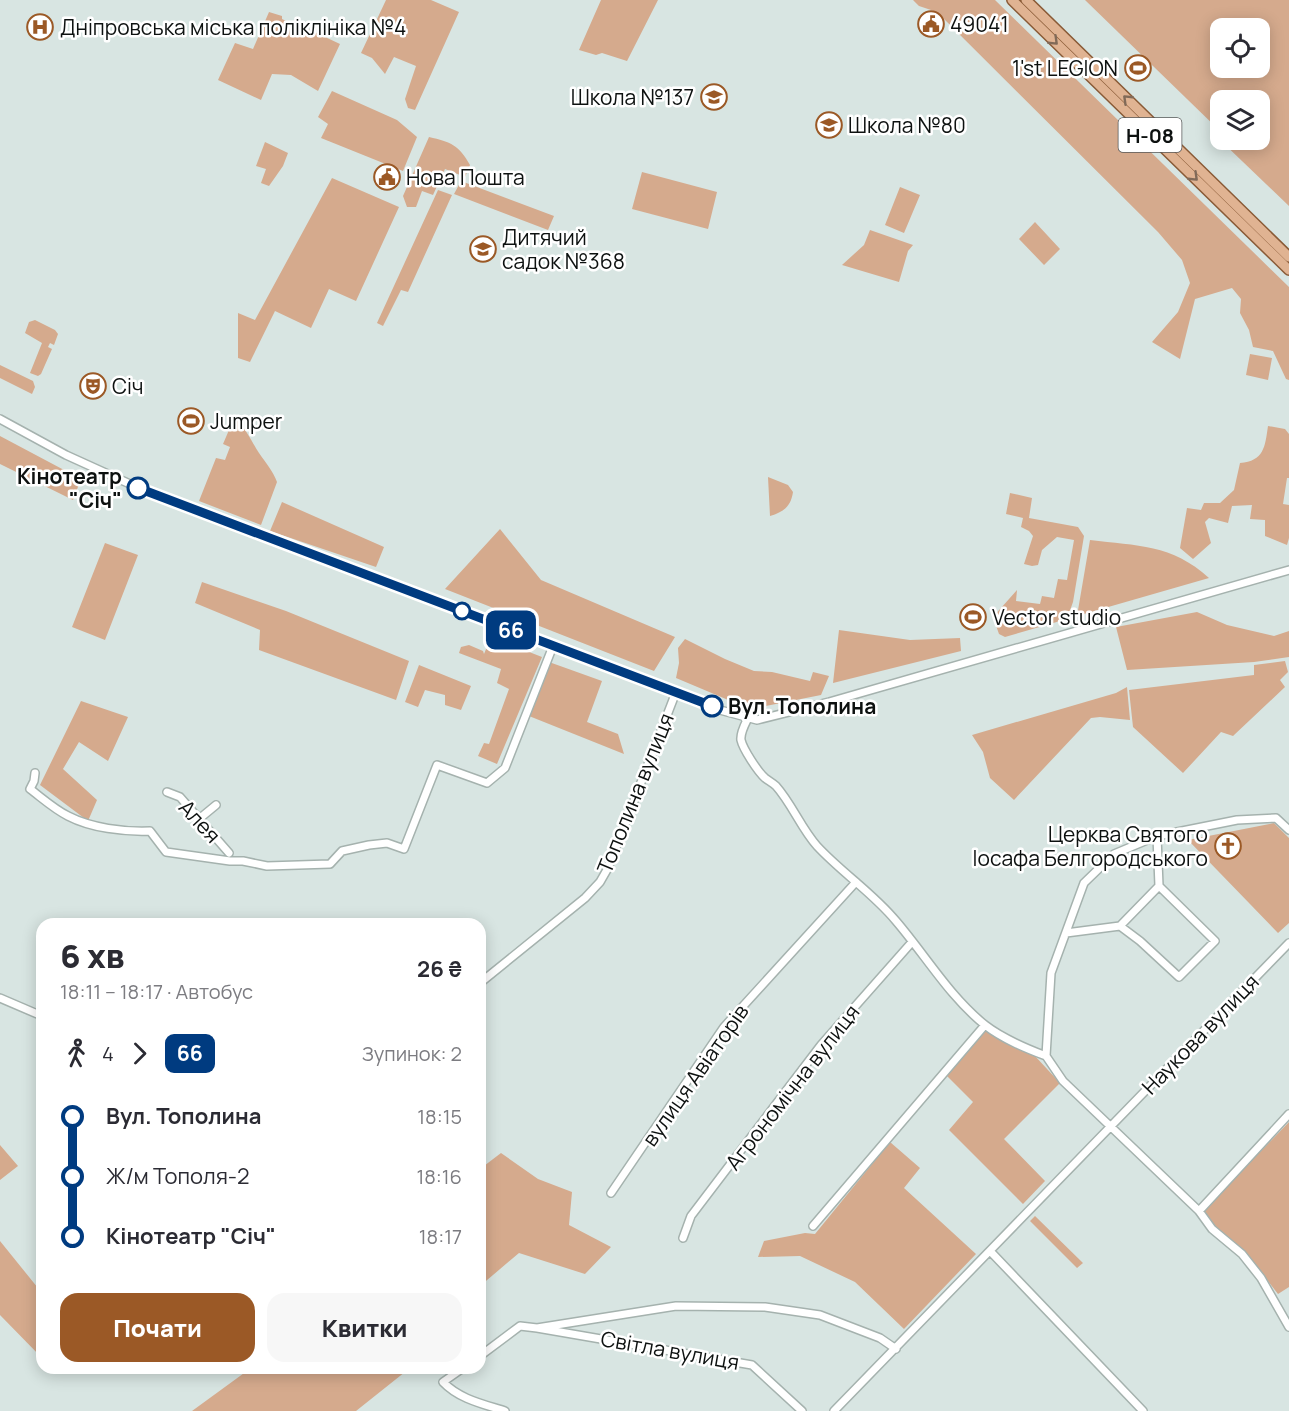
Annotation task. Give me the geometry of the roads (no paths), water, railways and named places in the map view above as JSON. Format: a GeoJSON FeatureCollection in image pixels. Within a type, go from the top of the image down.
{"type":"FeatureCollection","features":[{"type":"Feature","properties":{"kind":"main road","name":"Н-08"},"geometry":{"type":"LineString","coordinates":[[1012,0],[1083,63],[1286,258],[1289,270]]}},
{"type":"Feature","properties":{"kind":"main road","name":"Н-08"},"geometry":{"type":"LineString","coordinates":[[1026,0],[1083,63]]}},
{"type":"Feature","properties":{"kind":"street"},"geometry":{"type":"LineString","coordinates":[[0,419],[58,452],[120,481],[748,718],[766,719],[1289,570]]}},
{"type":"Feature","properties":{"kind":"street"},"geometry":{"type":"LineString","coordinates":[[34,774],[34,781],[30,789],[67,816],[88,824],[133,832],[150,831],[166,852],[267,866],[330,864],[342,851],[369,845],[387,843],[404,849],[437,765],[487,783],[505,768],[553,646]]}},
{"type":"Feature","properties":{"kind":"street","name":"Тополина вулиця"},"geometry":{"type":"LineString","coordinates":[[486,978],[585,898],[600,882],[614,854],[676,692]]}},
{"type":"Feature","properties":{"kind":"street"},"geometry":{"type":"LineString","coordinates":[[748,718],[741,739],[758,770],[775,784],[804,831],[846,876],[856,882],[896,921],[963,1003],[985,1025],[1022,1047],[1046,1056],[1063,1081],[1199,1211],[1212,1229],[1242,1254],[1261,1278],[1289,1327]]}},
{"type":"Feature","properties":{"kind":"street","name":"Алея"},"geometry":{"type":"LineString","coordinates":[[167,792],[180,797],[229,854]]}},
{"type":"Feature","properties":{"kind":"street"},"geometry":{"type":"LineString","coordinates":[[199,819],[216,805]]}},
{"type":"Feature","properties":{"kind":"street"},"geometry":{"type":"LineString","coordinates":[[1046,1056],[1051,972],[1084,884],[1114,854],[1157,836],[1236,820],[1276,818],[1289,830]]}},
{"type":"Feature","properties":{"kind":"street"},"geometry":{"type":"LineString","coordinates":[[1120,926],[1179,977],[1215,941],[1159,886],[1157,836]]}},
{"type":"Feature","properties":{"kind":"street","name":"вулиця Авіаторів"},"geometry":{"type":"LineString","coordinates":[[611,1193],[724,1027],[856,882]]}},
{"type":"Feature","properties":{"kind":"street"},"geometry":{"type":"LineString","coordinates":[[1066,933],[1120,926],[1159,886]]}},
{"type":"Feature","properties":{"kind":"street","name":"Агрономічна вулиця"},"geometry":{"type":"LineString","coordinates":[[683,1238],[691,1216],[821,1045],[912,942]]}},
{"type":"Feature","properties":{"kind":"street","name":"Наукова вулиця"},"geometry":{"type":"LineString","coordinates":[[834,1411],[1289,943]]}},
{"type":"Feature","properties":{"kind":"street"},"geometry":{"type":"LineString","coordinates":[[0,998],[36,1013]]}},
{"type":"Feature","properties":{"kind":"street"},"geometry":{"type":"LineString","coordinates":[[813,1227],[985,1025]]}},
{"type":"Feature","properties":{"kind":"street"},"geometry":{"type":"LineString","coordinates":[[1199,1211],[1289,1114]]}},
{"type":"Feature","properties":{"kind":"street"},"geometry":{"type":"LineString","coordinates":[[990,1251],[1143,1411]]}},
{"type":"Feature","properties":{"kind":"street"},"geometry":{"type":"LineString","coordinates":[[537,1328],[676,1306],[765,1306],[820,1315],[880,1338],[896,1349]]}},
{"type":"Feature","properties":{"kind":"street","name":"Світла вулиця"},"geometry":{"type":"LineString","coordinates":[[486,1352],[520,1326],[752,1365],[802,1411]]}},
{"type":"Feature","properties":{"kind":"street"},"geometry":{"type":"LineString","coordinates":[[454,1374],[443,1382],[453,1392],[505,1411]]}},
{"type":"Feature","properties":{"kind":"place","name":"49041"},"geometry":{"type":"Point","coordinates":[931,24]}},
{"type":"Feature","properties":{"kind":"place","name":"Дніпровська міська поліклініка №4"},"geometry":{"type":"Point","coordinates":[40,27]}},
{"type":"Feature","properties":{"kind":"place","name":"1'st LEGION"},"geometry":{"type":"Point","coordinates":[1138,68]}},
{"type":"Feature","properties":{"kind":"place","name":"Школа №137"},"geometry":{"type":"Point","coordinates":[714,97]}},
{"type":"Feature","properties":{"kind":"place","name":"Школа №80"},"geometry":{"type":"Point","coordinates":[829,125]}},
{"type":"Feature","properties":{"kind":"place","name":"Нова Пошта"},"geometry":{"type":"Point","coordinates":[387,177]}},
{"type":"Feature","properties":{"kind":"place","name":"Дитячий садок №368"},"geometry":{"type":"Point","coordinates":[483,249]}},
{"type":"Feature","properties":{"kind":"place","name":"Січ"},"geometry":{"type":"Point","coordinates":[93,386]}},
{"type":"Feature","properties":{"kind":"place","name":"Jumper"},"geometry":{"type":"Point","coordinates":[191,421]}},
{"type":"Feature","properties":{"kind":"place","name":"Кінотеатр \"Січ\""},"geometry":{"type":"Point","coordinates":[138,488]}},
{"type":"Feature","properties":{"kind":"place","name":"Vector studio"},"geometry":{"type":"Point","coordinates":[973,617]}},
{"type":"Feature","properties":{"kind":"place","name":"Вул. Тополина"},"geometry":{"type":"Point","coordinates":[712,706]}},
{"type":"Feature","properties":{"kind":"place","name":"Церква Святого Іосафа Белгородського"},"geometry":{"type":"Point","coordinates":[1228,846]}}]}
